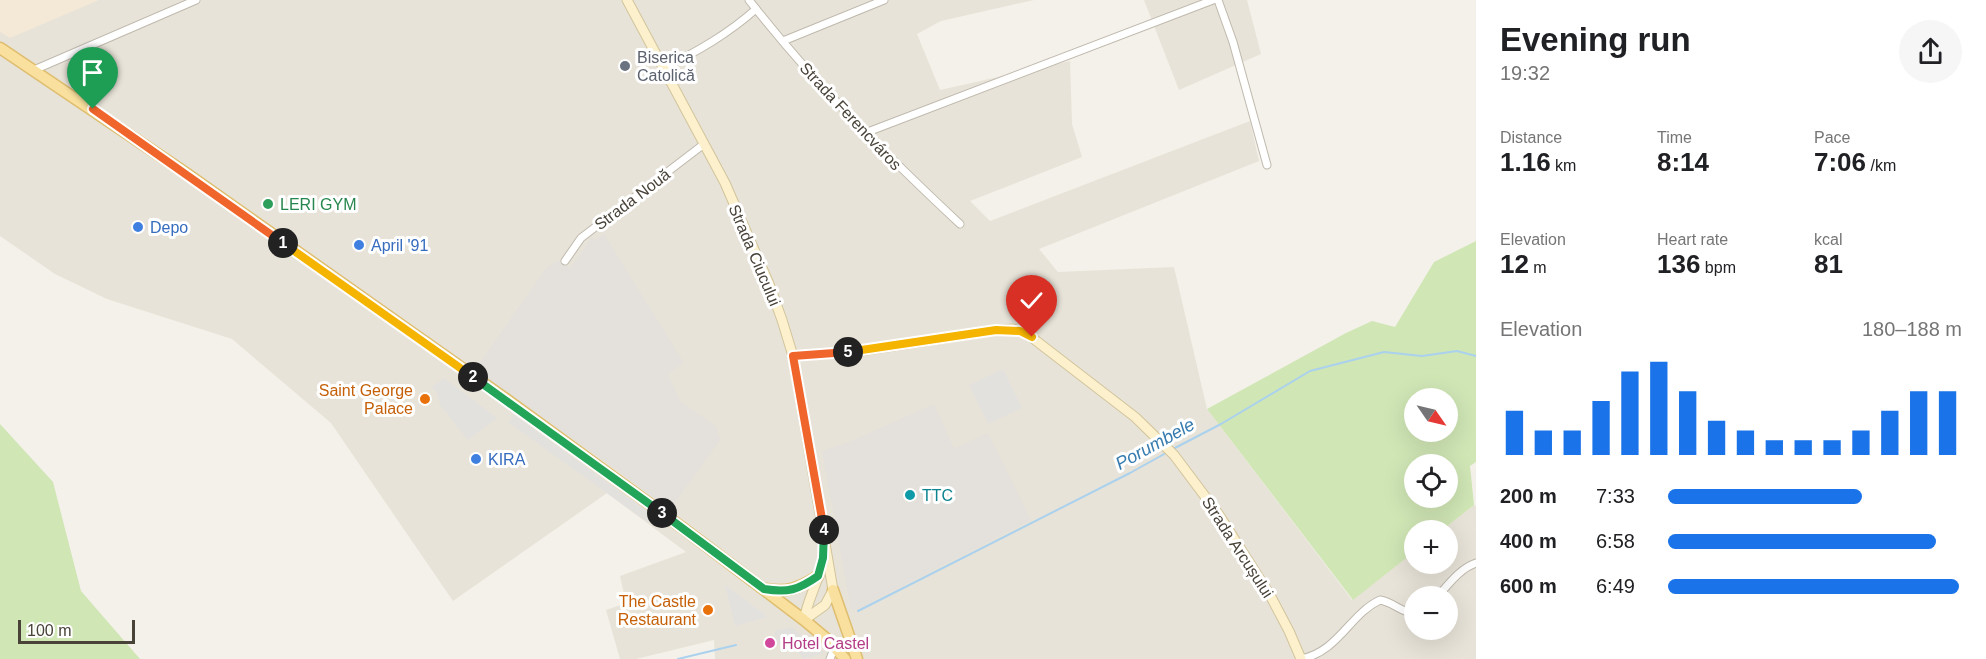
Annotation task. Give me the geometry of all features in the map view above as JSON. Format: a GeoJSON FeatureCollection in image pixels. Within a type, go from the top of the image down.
{"type":"FeatureCollection","features":[{"type":"Feature","properties":{"kind":"main road","name":"Strada Ciucului"},"geometry":{"type":"LineString","coordinates":[[627,0],[733,201],[769,284],[793,356],[824,530]]}},
{"type":"Feature","properties":{"kind":"main road"},"geometry":{"type":"LineString","coordinates":[[0,48],[187,174],[495,392],[764,589],[835,646],[845,659]]}},
{"type":"Feature","properties":{"kind":"main road","name":"Strada Arcușului"},"geometry":{"type":"LineString","coordinates":[[793,356],[854,352],[996,330],[1020,331],[1038,341],[1135,417],[1174,454],[1219,515],[1270,595],[1301,659]]}},
{"type":"Feature","properties":{"kind":"main road"},"geometry":{"type":"LineString","coordinates":[[804,620],[823,558],[824,530]]}},
{"type":"Feature","properties":{"kind":"main road"},"geometry":{"type":"LineString","coordinates":[[824,530],[833,590],[857,659]]}},
{"type":"Feature","properties":{"kind":"main road"},"geometry":{"type":"LineString","coordinates":[[764,589],[788,591],[818,576]]}},
{"type":"Feature","properties":{"kind":"main road"},"geometry":{"type":"LineString","coordinates":[[804,620],[825,605],[833,590]]}},
{"type":"Feature","properties":{"kind":"street"},"geometry":{"type":"LineString","coordinates":[[34,70],[196,0]]}},
{"type":"Feature","properties":{"kind":"street","name":"Strada Ferencváros"},"geometry":{"type":"LineString","coordinates":[[749,0],[816,81],[960,224]]}},
{"type":"Feature","properties":{"kind":"street"},"geometry":{"type":"LineString","coordinates":[[783,41],[884,0]]}},
{"type":"Feature","properties":{"kind":"street"},"geometry":{"type":"LineString","coordinates":[[866,133],[1213,0]]}},
{"type":"Feature","properties":{"kind":"street"},"geometry":{"type":"LineString","coordinates":[[1218,0],[1233,42],[1267,165]]}},
{"type":"Feature","properties":{"kind":"street"},"geometry":{"type":"LineString","coordinates":[[664,68],[726,34],[756,9]]}},
{"type":"Feature","properties":{"kind":"street","name":"Strada Nouă"},"geometry":{"type":"LineString","coordinates":[[565,261],[581,238],[704,144]]}},
{"type":"Feature","properties":{"kind":"street"},"geometry":{"type":"LineString","coordinates":[[1446,586],[1466,567],[1476,562]]}},
{"type":"Feature","properties":{"kind":"street"},"geometry":{"type":"LineString","coordinates":[[1301,659],[1312,657],[1324,650],[1369,607],[1380,600],[1387,601],[1404,611]]}},
{"type":"Feature","properties":{"kind":"street"},"geometry":{"type":"LineString","coordinates":[[830,659],[835,646]]}},
{"type":"Feature","properties":{"kind":"shaded area"},"geometry":{"type":"Polygon","coordinates":[[[0,0],[1034,0],[941,21],[917,34],[940,90],[1070,61],[1072,124],[1082,157],[970,201],[990,221],[1250,121],[1259,161],[1039,249],[1058,272],[1174,267],[1207,409],[1352,600],[1404,560],[1404,574],[1458,574],[1458,520],[1455,520],[1474,505],[1476,506],[1476,659],[715,659],[714,640],[636,659],[620,659],[606,610],[626,603],[620,576],[686,552],[607,493],[453,601],[331,423],[232,339],[107,299],[55,274],[0,236],[0,0]]]}},
{"type":"Feature","properties":{"kind":"shaded area"},"geometry":{"type":"Polygon","coordinates":[[[0,0],[99,0],[10,38],[0,32],[0,0]]]}},
{"type":"Feature","properties":{"kind":"shaded area"},"geometry":{"type":"Polygon","coordinates":[[[1144,0],[1247,0],[1261,54],[1179,90],[1144,0]]]}},
{"type":"Feature","properties":{"kind":"shaded area"},"geometry":{"type":"Polygon","coordinates":[[[604,234],[684,363],[668,374],[680,401],[716,426],[720,440],[669,511],[612,466],[474,371],[546,268],[559,260],[570,268],[592,237],[595,240],[604,234]]]}},
{"type":"Feature","properties":{"kind":"shaded area"},"geometry":{"type":"Polygon","coordinates":[[[1003,369],[1022,408],[988,424],[969,385],[1003,369]]]}},
{"type":"Feature","properties":{"kind":"shaded area"},"geometry":{"type":"Polygon","coordinates":[[[444,378],[497,418],[468,440],[440,405],[437,392],[432,387],[444,378]]]}},
{"type":"Feature","properties":{"kind":"shaded area"},"geometry":{"type":"Polygon","coordinates":[[[934,404],[954,448],[988,433],[1031,520],[858,609],[851,609],[822,451],[851,441],[934,404]]]}},
{"type":"Feature","properties":{"kind":"shaded area"},"geometry":{"type":"Polygon","coordinates":[[[514,415],[658,519],[647,522],[508,422],[514,415]]]}},
{"type":"Feature","properties":{"kind":"shaded area"},"geometry":{"type":"Polygon","coordinates":[[[725,585],[768,617],[735,626],[725,585]]]}},
{"type":"Feature","properties":{"kind":"shaded area"},"geometry":{"type":"Polygon","coordinates":[[[791,627],[824,653],[803,659],[792,642],[777,645],[774,631],[791,627]]]}},
{"type":"Feature","properties":{"kind":"green space"},"geometry":{"type":"Polygon","coordinates":[[[1476,241],[1476,462],[1470,466],[1474,505],[1455,520],[1404,520],[1404,560],[1353,600],[1207,409],[1372,321],[1395,327],[1434,262],[1476,241]]]}},
{"type":"Feature","properties":{"kind":"green space"},"geometry":{"type":"Polygon","coordinates":[[[0,424],[53,482],[81,591],[140,659],[0,659],[0,424]]]}},
{"type":"Feature","properties":{"kind":"waterway","name":"Porumbele"},"geometry":{"type":"LineString","coordinates":[[1171,450],[1221,424],[1310,371],[1384,352],[1422,356],[1457,351],[1476,356]]}},
{"type":"Feature","properties":{"kind":"waterway","name":"Porumbele"},"geometry":{"type":"LineString","coordinates":[[858,611],[1166,453]]}},
{"type":"Feature","properties":{"kind":"waterway","name":"Porumbele"},"geometry":{"type":"LineString","coordinates":[[678,659],[736,645]]}},
{"type":"Feature","properties":{"kind":"place","name":"Biserica Catolică"},"geometry":{"type":"Point","coordinates":[625,66]}},
{"type":"Feature","properties":{"kind":"place","name":"LERI GYM"},"geometry":{"type":"Point","coordinates":[268,204]}},
{"type":"Feature","properties":{"kind":"place","name":"Depo"},"geometry":{"type":"Point","coordinates":[138,227]}},
{"type":"Feature","properties":{"kind":"place","name":"April '91"},"geometry":{"type":"Point","coordinates":[359,245]}},
{"type":"Feature","properties":{"kind":"place","name":"Saint George Palace"},"geometry":{"type":"Point","coordinates":[425,399]}},
{"type":"Feature","properties":{"kind":"place","name":"KIRA"},"geometry":{"type":"Point","coordinates":[476,459]}},
{"type":"Feature","properties":{"kind":"place","name":"TTC"},"geometry":{"type":"Point","coordinates":[910,495]}},
{"type":"Feature","properties":{"kind":"place","name":"The Castle Restaurant"},"geometry":{"type":"Point","coordinates":[708,610]}},
{"type":"Feature","properties":{"kind":"place","name":"Hotel Castel"},"geometry":{"type":"Point","coordinates":[770,643]}},
{"type":"Feature","properties":{"kind":"route"},"geometry":{"type":"LineString","coordinates":[[93,109],[503,397],[764,589],[788,591],[806,584],[818,576],[823,558],[824,530],[793,356],[854,352],[1006,329],[1020,331],[1032,337]]}}]}
